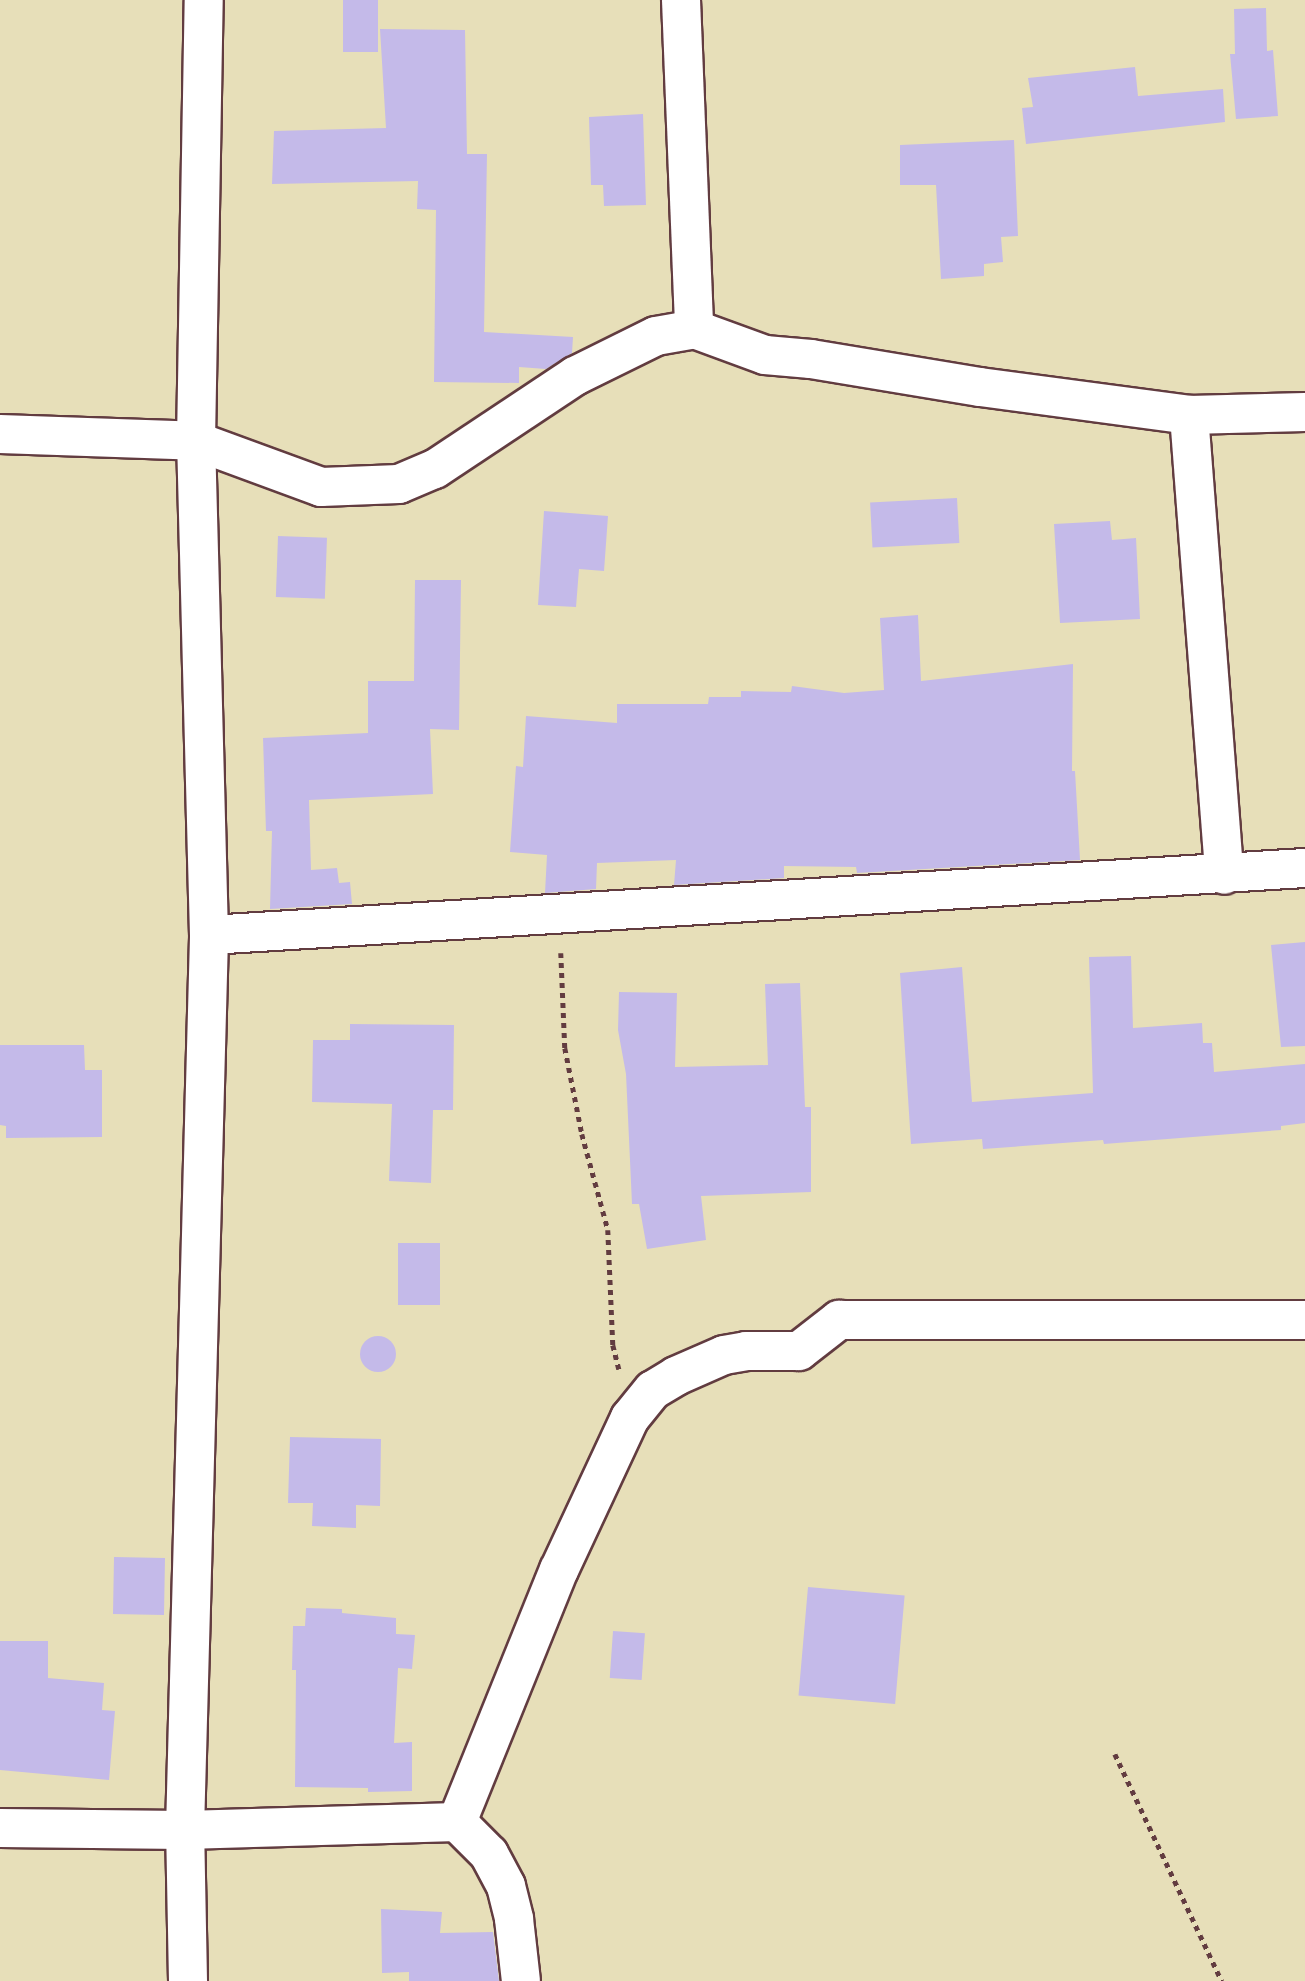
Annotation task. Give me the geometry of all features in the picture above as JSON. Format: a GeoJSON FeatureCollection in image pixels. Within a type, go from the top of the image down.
{"type":"FeatureCollection","features":[{"type":"Feature","properties":{"kind":"street"},"geometry":{"type":"LineString","coordinates":[[188,1981],[185,1830],[209,935],[196,440],[204,0]]}},
{"type":"Feature","properties":{"kind":"street"},"geometry":{"type":"LineString","coordinates":[[681,0],[694,329]]}},
{"type":"Feature","properties":{"kind":"street"},"geometry":{"type":"LineString","coordinates":[[0,434],[196,440],[321,487],[399,484],[435,469],[575,376],[656,336],[694,329],[765,355],[811,359],[980,387],[1189,415],[1305,412]]}},
{"type":"Feature","properties":{"kind":"street"},"geometry":{"type":"LineString","coordinates":[[1189,415],[1224,875]]}},
{"type":"Feature","properties":{"kind":"street"},"geometry":{"type":"LineString","coordinates":[[209,935],[1305,869]]}},
{"type":"Feature","properties":{"kind":"street"},"geometry":{"type":"LineString","coordinates":[[457,1822],[559,1570],[630,1418],[653,1390],[693,1367],[724,1355],[746,1351],[799,1351],[839,1320],[1305,1320]]}},
{"type":"Feature","properties":{"kind":"street"},"geometry":{"type":"LineString","coordinates":[[0,1828],[185,1830],[457,1822],[489,1854],[506,1886],[521,1981]]}},
{"type":"Feature","properties":{"kind":"path"},"geometry":{"type":"LineString","coordinates":[[558,914],[565,1048],[582,1134],[608,1230],[613,1345],[630,1418]]}},
{"type":"Feature","properties":{"kind":"path"},"geometry":{"type":"LineString","coordinates":[[1115,1754],[1222,1981]]}},
{"type":"Feature","properties":{"kind":"building"},"geometry":{"type":"Polygon","coordinates":[[[343,0],[378,0],[378,52],[343,52],[343,0]]]}},
{"type":"Feature","properties":{"kind":"building"},"geometry":{"type":"Polygon","coordinates":[[[1266,8],[1267,51],[1273,50],[1278,116],[1236,119],[1230,54],[1235,54],[1234,9],[1266,8]]]}},
{"type":"Feature","properties":{"kind":"building"},"geometry":{"type":"Polygon","coordinates":[[[380,29],[465,30],[467,154],[487,154],[484,332],[573,337],[572,353],[546,369],[519,367],[519,383],[434,382],[436,210],[417,209],[418,181],[272,184],[274,131],[386,128],[380,29]]]}},
{"type":"Feature","properties":{"kind":"building"},"geometry":{"type":"Polygon","coordinates":[[[1135,67],[1138,96],[1223,89],[1225,122],[1026,144],[1022,108],[1033,107],[1028,78],[1135,67]]]}},
{"type":"Feature","properties":{"kind":"building"},"geometry":{"type":"Polygon","coordinates":[[[643,114],[646,205],[604,206],[603,185],[591,185],[589,117],[643,114]]]}},
{"type":"Feature","properties":{"kind":"building"},"geometry":{"type":"Polygon","coordinates":[[[1014,140],[1018,236],[1001,237],[1003,262],[984,264],[984,276],[941,279],[936,185],[900,185],[900,145],[1014,140]]]}},
{"type":"Feature","properties":{"kind":"building"},"geometry":{"type":"Polygon","coordinates":[[[957,498],[959,543],[872,547],[870,503],[957,498]]]}},
{"type":"Feature","properties":{"kind":"building"},"geometry":{"type":"Polygon","coordinates":[[[544,511],[608,516],[604,571],[579,569],[576,607],[538,605],[544,511]]]}},
{"type":"Feature","properties":{"kind":"building"},"geometry":{"type":"Polygon","coordinates":[[[1110,521],[1112,540],[1136,538],[1140,619],[1060,623],[1054,524],[1110,521]]]}},
{"type":"Feature","properties":{"kind":"building"},"geometry":{"type":"Polygon","coordinates":[[[278,536],[327,538],[325,599],[276,597],[278,536]]]}},
{"type":"Feature","properties":{"kind":"building"},"geometry":{"type":"Polygon","coordinates":[[[415,580],[461,580],[459,730],[430,729],[433,794],[309,800],[311,870],[337,868],[339,883],[350,882],[352,904],[270,909],[272,831],[266,831],[263,738],[368,733],[368,681],[414,681],[415,580]]]}},
{"type":"Feature","properties":{"kind":"building"},"geometry":{"type":"Polygon","coordinates":[[[918,615],[921,681],[1073,664],[1072,771],[1075,771],[1080,860],[857,873],[856,867],[784,866],[784,878],[674,885],[676,860],[597,863],[596,889],[545,893],[547,855],[510,852],[516,766],[523,767],[526,716],[617,723],[617,704],[708,704],[709,697],[741,697],[741,691],[791,692],[792,686],[844,693],[884,690],[880,618],[918,615]]]}},
{"type":"Feature","properties":{"kind":"building"},"geometry":{"type":"Polygon","coordinates":[[[1305,942],[1305,1046],[1281,1047],[1271,945],[1305,942]]]}},
{"type":"Feature","properties":{"kind":"building"},"geometry":{"type":"Polygon","coordinates":[[[1131,956],[1133,1028],[1202,1023],[1203,1043],[1212,1043],[1214,1072],[1305,1064],[1305,1123],[1281,1126],[1281,1130],[1104,1144],[1103,1140],[983,1149],[982,1139],[911,1144],[900,973],[962,967],[972,1102],[1093,1093],[1089,957],[1131,956]]]}},
{"type":"Feature","properties":{"kind":"building"},"geometry":{"type":"Polygon","coordinates":[[[800,983],[805,1107],[811,1107],[811,1192],[701,1196],[706,1240],[647,1249],[639,1204],[632,1204],[626,1074],[618,1030],[619,992],[677,993],[675,1067],[768,1065],[765,984],[800,983]]]}},
{"type":"Feature","properties":{"kind":"building"},"geometry":{"type":"Polygon","coordinates":[[[350,1024],[454,1025],[453,1110],[433,1110],[431,1183],[389,1181],[392,1104],[312,1102],[313,1040],[350,1040],[350,1024]]]}},
{"type":"Feature","properties":{"kind":"building"},"geometry":{"type":"Polygon","coordinates":[[[0,1045],[84,1045],[85,1070],[102,1070],[102,1137],[6,1138],[6,1126],[0,1125],[0,1045]]]}},
{"type":"Feature","properties":{"kind":"building"},"geometry":{"type":"Polygon","coordinates":[[[398,1243],[440,1243],[440,1305],[398,1305],[398,1243]]]}},
{"type":"Feature","properties":{"kind":"building"},"geometry":{"type":"Polygon","coordinates":[[[378,1336],[391,1341],[396,1354],[391,1367],[378,1372],[365,1367],[360,1354],[365,1341],[378,1336]]]}},
{"type":"Feature","properties":{"kind":"building"},"geometry":{"type":"Polygon","coordinates":[[[290,1437],[381,1439],[380,1506],[356,1505],[356,1528],[312,1526],[313,1503],[288,1503],[290,1437]]]}},
{"type":"Feature","properties":{"kind":"building"},"geometry":{"type":"Polygon","coordinates":[[[114,1557],[165,1558],[164,1615],[113,1614],[114,1557]]]}},
{"type":"Feature","properties":{"kind":"building"},"geometry":{"type":"Polygon","coordinates":[[[808,1587],[905,1595],[895,1704],[799,1696],[808,1587]]]}},
{"type":"Feature","properties":{"kind":"building"},"geometry":{"type":"Polygon","coordinates":[[[306,1608],[342,1609],[342,1613],[396,1618],[396,1634],[415,1635],[412,1669],[398,1668],[394,1743],[412,1742],[412,1791],[368,1792],[368,1788],[295,1787],[296,1670],[292,1670],[293,1626],[305,1626],[306,1608]]]}},
{"type":"Feature","properties":{"kind":"building"},"geometry":{"type":"Polygon","coordinates":[[[613,1631],[645,1633],[642,1680],[610,1678],[613,1631]]]}},
{"type":"Feature","properties":{"kind":"building"},"geometry":{"type":"Polygon","coordinates":[[[0,1641],[48,1641],[48,1678],[104,1683],[102,1710],[115,1711],[109,1780],[0,1770],[0,1641]]]}},
{"type":"Feature","properties":{"kind":"building"},"geometry":{"type":"Polygon","coordinates":[[[381,1909],[442,1912],[440,1933],[493,1932],[499,1981],[409,1981],[409,1972],[382,1973],[381,1909]]]}}]}
